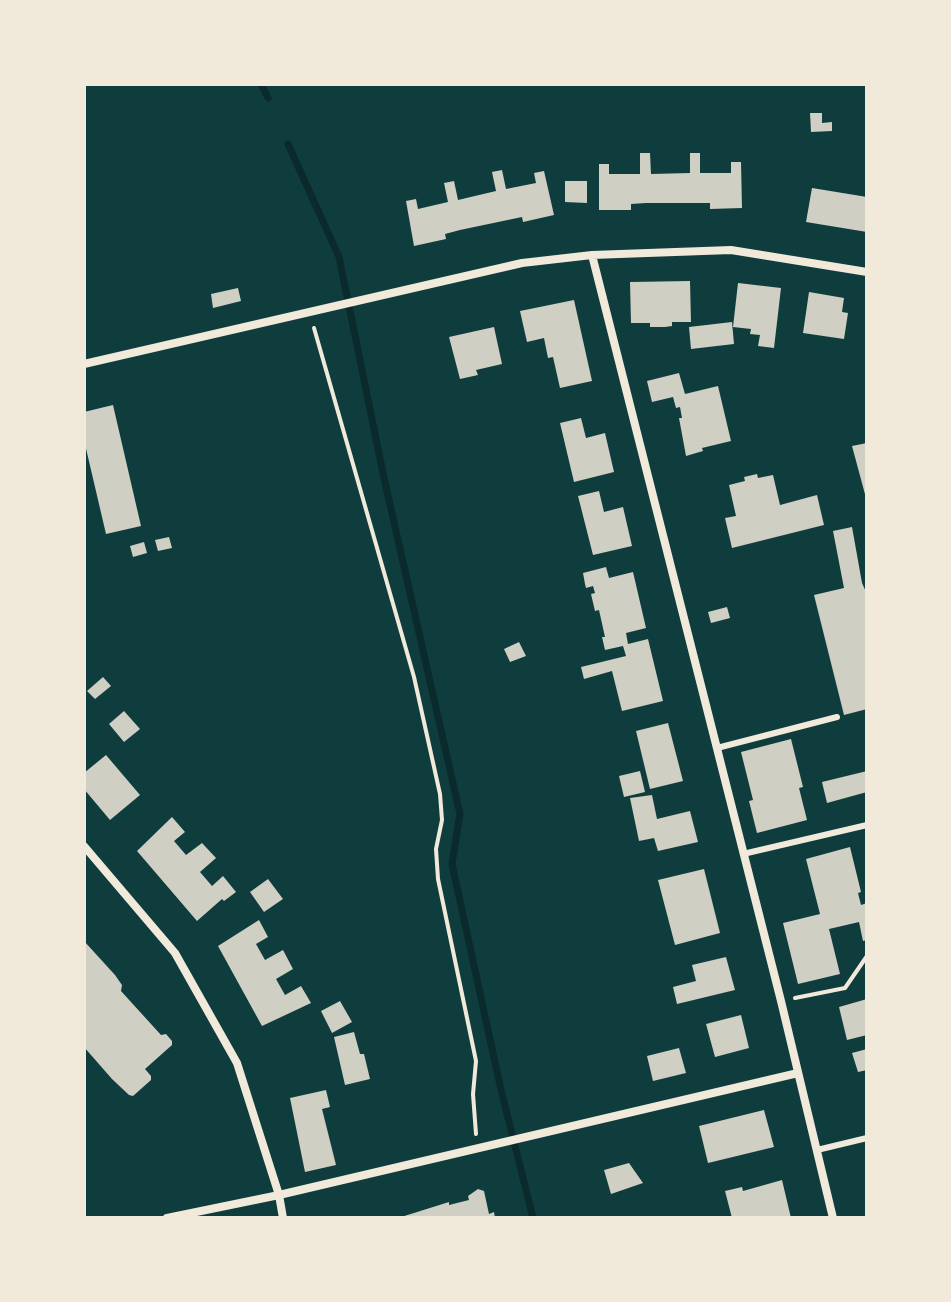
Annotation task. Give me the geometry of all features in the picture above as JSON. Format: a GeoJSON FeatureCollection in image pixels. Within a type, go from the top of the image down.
{"type":"FeatureCollection","features":[{"type":"Feature","properties":{"kind":"street"},"geometry":{"type":"LineString","coordinates":[[84,364],[522,263],[592,255],[731,250],[867,272]]}},
{"type":"Feature","properties":{"kind":"street"},"geometry":{"type":"LineString","coordinates":[[592,255],[833,1218]]}},
{"type":"Feature","properties":{"kind":"street"},"geometry":{"type":"LineString","coordinates":[[84,846],[175,953],[237,1063],[279,1195],[283,1218]]}},
{"type":"Feature","properties":{"kind":"street"},"geometry":{"type":"LineString","coordinates":[[167,1218],[279,1195],[798,1073]]}},
{"type":"Feature","properties":{"kind":"lane"},"geometry":{"type":"LineString","coordinates":[[717,748],[837,717]]}},
{"type":"Feature","properties":{"kind":"lane"},"geometry":{"type":"LineString","coordinates":[[743,854],[867,825]]}},
{"type":"Feature","properties":{"kind":"lane"},"geometry":{"type":"LineString","coordinates":[[817,1150],[867,1138]]}},
{"type":"Feature","properties":{"kind":"path"},"geometry":{"type":"LineString","coordinates":[[309,311],[414,677],[440,794],[442,820],[436,849],[438,879],[476,1061],[473,1094],[476,1148]]}},
{"type":"Feature","properties":{"kind":"path"},"geometry":{"type":"LineString","coordinates":[[781,1001],[845,988],[867,956]]}},
{"type":"Feature","properties":{"kind":"building"},"geometry":{"type":"Polygon","coordinates":[[[810,113],[822,113],[822,123],[832,122],[832,131],[811,132],[810,113]]]}},
{"type":"Feature","properties":{"kind":"building"},"geometry":{"type":"Polygon","coordinates":[[[640,153],[650,153],[651,174],[690,173],[690,153],[700,153],[700,173],[731,173],[731,162],[741,162],[742,208],[710,209],[710,203],[646,203],[631,204],[631,210],[599,210],[599,164],[609,164],[609,174],[640,174],[640,153]]]}},
{"type":"Feature","properties":{"kind":"building"},"geometry":{"type":"Polygon","coordinates":[[[502,170],[506,189],[536,183],[534,173],[544,171],[554,215],[523,222],[522,217],[460,230],[445,234],[446,239],[414,246],[406,201],[416,199],[418,209],[448,202],[444,183],[454,181],[458,200],[496,191],[492,172],[502,170]]]}},
{"type":"Feature","properties":{"kind":"building"},"geometry":{"type":"Polygon","coordinates":[[[565,181],[587,181],[587,203],[565,202],[565,181]]]}},
{"type":"Feature","properties":{"kind":"building"},"geometry":{"type":"Polygon","coordinates":[[[812,188],[867,197],[867,232],[806,222],[812,188]]]}},
{"type":"Feature","properties":{"kind":"building"},"geometry":{"type":"Polygon","coordinates":[[[690,281],[691,322],[672,322],[672,326],[665,327],[631,323],[630,282],[690,281]]]}},
{"type":"Feature","properties":{"kind":"building"},"geometry":{"type":"Polygon","coordinates":[[[738,283],[781,288],[774,348],[758,346],[760,335],[750,334],[751,329],[733,327],[738,283]]]}},
{"type":"Feature","properties":{"kind":"building"},"geometry":{"type":"Polygon","coordinates":[[[238,288],[241,301],[213,308],[211,294],[238,288]]]}},
{"type":"Feature","properties":{"kind":"building"},"geometry":{"type":"Polygon","coordinates":[[[809,292],[844,298],[842,312],[848,313],[844,339],[803,333],[809,292]]]}},
{"type":"Feature","properties":{"kind":"building"},"geometry":{"type":"Polygon","coordinates":[[[574,300],[592,381],[560,388],[553,357],[548,358],[544,338],[527,342],[520,311],[574,300]]]}},
{"type":"Feature","properties":{"kind":"building"},"geometry":{"type":"Polygon","coordinates":[[[732,322],[734,344],[691,349],[689,327],[732,322]]]}},
{"type":"Feature","properties":{"kind":"building"},"geometry":{"type":"Polygon","coordinates":[[[494,327],[502,364],[476,370],[478,375],[460,379],[449,337],[494,327]]]}},
{"type":"Feature","properties":{"kind":"building"},"geometry":{"type":"Polygon","coordinates":[[[679,373],[685,394],[718,386],[731,441],[702,448],[703,451],[686,456],[680,407],[676,408],[673,397],[652,402],[647,381],[679,373]]]}},
{"type":"Feature","properties":{"kind":"building"},"geometry":{"type":"Polygon","coordinates":[[[113,405],[141,526],[106,534],[84,440],[84,412],[113,405]]]}},
{"type":"Feature","properties":{"kind":"building"},"geometry":{"type":"Polygon","coordinates":[[[581,418],[586,438],[605,433],[614,472],[574,482],[560,423],[581,418]]]}},
{"type":"Feature","properties":{"kind":"building"},"geometry":{"type":"Polygon","coordinates":[[[867,443],[867,498],[866,498],[852,446],[867,443]]]}},
{"type":"Feature","properties":{"kind":"building"},"geometry":{"type":"Polygon","coordinates":[[[757,474],[758,478],[773,475],[780,505],[817,495],[824,525],[732,548],[725,518],[736,516],[729,485],[757,474]]]}},
{"type":"Feature","properties":{"kind":"building"},"geometry":{"type":"Polygon","coordinates":[[[599,491],[604,512],[623,507],[632,546],[593,555],[578,496],[599,491]]]}},
{"type":"Feature","properties":{"kind":"building"},"geometry":{"type":"Polygon","coordinates":[[[852,527],[862,583],[867,594],[867,709],[844,715],[814,595],[844,588],[833,531],[852,527]]]}},
{"type":"Feature","properties":{"kind":"building"},"geometry":{"type":"Polygon","coordinates":[[[169,537],[172,548],[158,551],[155,540],[169,537]]]}},
{"type":"Feature","properties":{"kind":"building"},"geometry":{"type":"Polygon","coordinates":[[[144,542],[147,553],[133,557],[130,546],[144,542]]]}},
{"type":"Feature","properties":{"kind":"building"},"geometry":{"type":"Polygon","coordinates":[[[606,567],[609,578],[633,572],[646,628],[626,633],[628,644],[648,639],[663,701],[622,711],[612,671],[584,679],[581,667],[626,656],[623,646],[605,650],[599,610],[595,611],[591,594],[595,593],[593,586],[586,588],[585,584],[583,573],[606,567]]]}},
{"type":"Feature","properties":{"kind":"building"},"geometry":{"type":"Polygon","coordinates":[[[727,607],[730,618],[711,623],[708,612],[727,607]]]}},
{"type":"Feature","properties":{"kind":"building"},"geometry":{"type":"Polygon","coordinates":[[[519,642],[526,656],[510,662],[504,649],[519,642]]]}},
{"type":"Feature","properties":{"kind":"building"},"geometry":{"type":"Polygon","coordinates":[[[103,677],[111,686],[95,699],[87,691],[103,677]]]}},
{"type":"Feature","properties":{"kind":"building"},"geometry":{"type":"Polygon","coordinates":[[[124,711],[140,729],[124,742],[109,724],[124,711]]]}},
{"type":"Feature","properties":{"kind":"building"},"geometry":{"type":"Polygon","coordinates":[[[668,723],[683,781],[650,789],[636,731],[668,723]]]}},
{"type":"Feature","properties":{"kind":"building"},"geometry":{"type":"Polygon","coordinates":[[[791,739],[803,787],[799,788],[807,820],[757,833],[749,801],[753,800],[741,752],[791,739]]]}},
{"type":"Feature","properties":{"kind":"building"},"geometry":{"type":"Polygon","coordinates":[[[106,755],[140,795],[110,820],[84,789],[84,773],[106,755]]]}},
{"type":"Feature","properties":{"kind":"building"},"geometry":{"type":"Polygon","coordinates":[[[640,771],[645,792],[624,797],[619,776],[640,771]]]}},
{"type":"Feature","properties":{"kind":"building"},"geometry":{"type":"Polygon","coordinates":[[[867,771],[867,792],[827,803],[822,782],[867,771]]]}},
{"type":"Feature","properties":{"kind":"building"},"geometry":{"type":"Polygon","coordinates":[[[652,795],[657,819],[690,811],[698,842],[658,851],[654,838],[639,841],[630,798],[652,795]]]}},
{"type":"Feature","properties":{"kind":"building"},"geometry":{"type":"Polygon","coordinates":[[[172,817],[185,832],[174,841],[186,855],[202,843],[216,858],[200,872],[212,886],[223,876],[236,892],[224,901],[222,899],[197,921],[137,851],[172,817]]]}},
{"type":"Feature","properties":{"kind":"building"},"geometry":{"type":"Polygon","coordinates":[[[850,847],[861,892],[858,893],[861,905],[867,903],[867,940],[863,941],[859,922],[829,929],[840,974],[798,984],[783,923],[820,914],[806,859],[850,847]]]}},
{"type":"Feature","properties":{"kind":"building"},"geometry":{"type":"Polygon","coordinates":[[[704,869],[720,933],[675,945],[658,880],[704,869]]]}},
{"type":"Feature","properties":{"kind":"building"},"geometry":{"type":"Polygon","coordinates":[[[268,879],[283,899],[264,912],[250,892],[268,879]]]}},
{"type":"Feature","properties":{"kind":"building"},"geometry":{"type":"Polygon","coordinates":[[[259,920],[268,937],[256,944],[265,960],[283,950],[293,969],[276,979],[285,995],[301,986],[311,1003],[262,1026],[218,946],[259,920]]]}},
{"type":"Feature","properties":{"kind":"building"},"geometry":{"type":"Polygon","coordinates":[[[84,941],[115,975],[122,985],[121,991],[161,1035],[166,1034],[172,1041],[172,1045],[145,1069],[151,1080],[133,1096],[112,1079],[84,1047],[84,941]]]}},
{"type":"Feature","properties":{"kind":"building"},"geometry":{"type":"Polygon","coordinates":[[[726,957],[735,990],[677,1004],[673,987],[696,981],[692,965],[726,957]]]}},
{"type":"Feature","properties":{"kind":"building"},"geometry":{"type":"Polygon","coordinates":[[[867,999],[867,1035],[847,1040],[839,1007],[867,999]]]}},
{"type":"Feature","properties":{"kind":"building"},"geometry":{"type":"Polygon","coordinates":[[[340,1001],[352,1022],[332,1033],[321,1011],[340,1001]]]}},
{"type":"Feature","properties":{"kind":"building"},"geometry":{"type":"Polygon","coordinates":[[[741,1015],[749,1048],[715,1057],[706,1024],[741,1015]]]}},
{"type":"Feature","properties":{"kind":"building"},"geometry":{"type":"Polygon","coordinates":[[[354,1032],[370,1079],[345,1085],[334,1037],[354,1032]]]}},
{"type":"Feature","properties":{"kind":"building"},"geometry":{"type":"Polygon","coordinates":[[[679,1048],[686,1073],[653,1081],[647,1056],[679,1048]]]}},
{"type":"Feature","properties":{"kind":"building"},"geometry":{"type":"Polygon","coordinates":[[[867,1049],[867,1070],[858,1072],[852,1053],[867,1049]]]}},
{"type":"Feature","properties":{"kind":"building"},"geometry":{"type":"Polygon","coordinates":[[[326,1090],[330,1107],[322,1109],[336,1165],[305,1172],[290,1098],[326,1090]]]}},
{"type":"Feature","properties":{"kind":"building"},"geometry":{"type":"Polygon","coordinates":[[[764,1110],[774,1147],[708,1163],[699,1126],[764,1110]]]}},
{"type":"Feature","properties":{"kind":"building"},"geometry":{"type":"Polygon","coordinates":[[[629,1163],[643,1183],[611,1194],[604,1170],[629,1163]]]}},
{"type":"Feature","properties":{"kind":"building"},"geometry":{"type":"Polygon","coordinates":[[[782,1180],[791,1218],[732,1218],[725,1191],[742,1187],[743,1191],[782,1180]]]}},
{"type":"Feature","properties":{"kind":"building"},"geometry":{"type":"Polygon","coordinates":[[[478,1189],[484,1191],[489,1214],[494,1212],[495,1218],[398,1218],[449,1202],[449,1205],[469,1200],[468,1196],[478,1189]]]}},
{"type":"Feature","properties":{"kind":"waterway"},"geometry":{"type":"LineString","coordinates":[[261,84],[268,98]]}},
{"type":"Feature","properties":{"kind":"waterway"},"geometry":{"type":"LineString","coordinates":[[288,144],[339,257],[384,478],[460,814],[452,864],[501,1090],[533,1218]]}}]}
